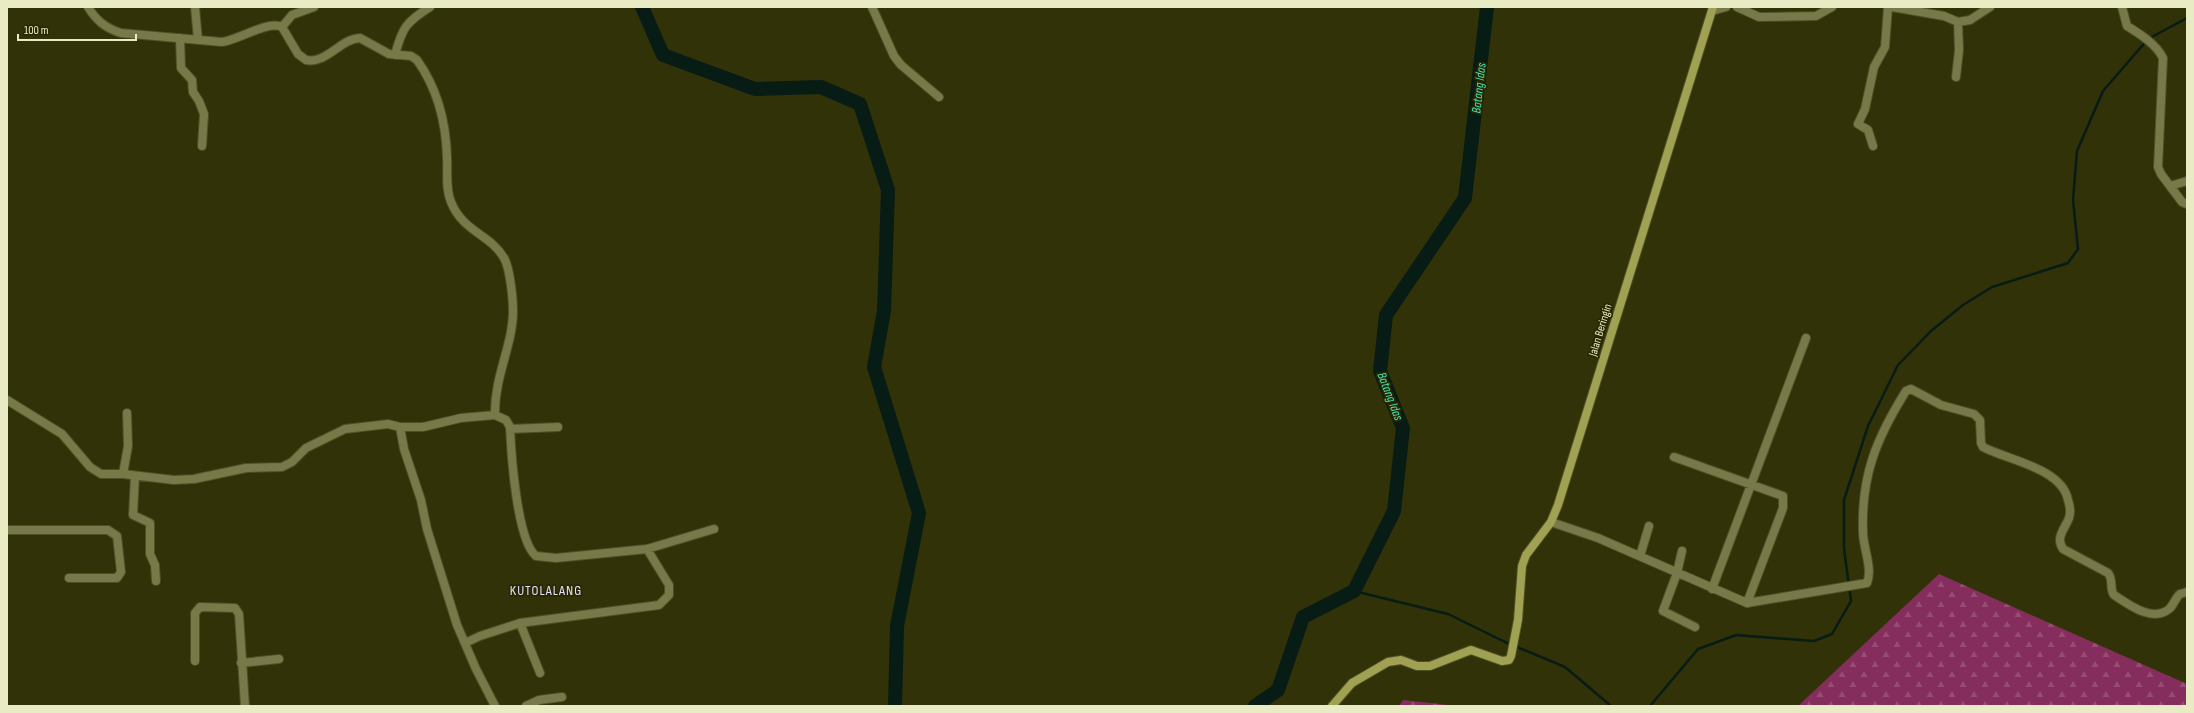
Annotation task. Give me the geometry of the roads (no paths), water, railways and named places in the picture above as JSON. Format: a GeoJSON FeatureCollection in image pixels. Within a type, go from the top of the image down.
{"type":"FeatureCollection","features":[{"type":"Feature","properties":{"kind":"street"},"geometry":{"type":"LineString","coordinates":[[88,7],[99,21],[112,30],[198,40],[229,41],[270,25],[282,26]]}},
{"type":"Feature","properties":{"kind":"street"},"geometry":{"type":"LineString","coordinates":[[195,7],[198,40]]}},
{"type":"Feature","properties":{"kind":"street"},"geometry":{"type":"LineString","coordinates":[[282,26],[292,15],[314,7]]}},
{"type":"Feature","properties":{"kind":"street"},"geometry":{"type":"LineString","coordinates":[[395,55],[405,27],[414,17],[430,7]]}},
{"type":"Feature","properties":{"kind":"street"},"geometry":{"type":"LineString","coordinates":[[872,7],[894,56],[901,65],[939,97]]}},
{"type":"Feature","properties":{"kind":"street"},"geometry":{"type":"LineString","coordinates":[[1713,9],[1726,7]]}},
{"type":"Feature","properties":{"kind":"street"},"geometry":{"type":"LineString","coordinates":[[1737,7],[1759,17],[1816,16],[1832,7]]}},
{"type":"Feature","properties":{"kind":"street"},"geometry":{"type":"LineString","coordinates":[[1873,146],[1868,130],[1859,125],[1858,121],[1865,109],[1874,68],[1885,47],[1890,7],[1944,16],[1958,22],[1970,20],[1990,7]]}},
{"type":"Feature","properties":{"kind":"street"},"geometry":{"type":"LineString","coordinates":[[2122,7],[2127,26],[2140,33],[2162,56],[2158,167],[2161,174],[2182,202],[2187,204]]}},
{"type":"Feature","properties":{"kind":"street","name":"Jalan Beringin"},"geometry":{"type":"LineString","coordinates":[[1332,706],[1352,683],[1388,662],[1401,660],[1418,666],[1430,666],[1471,650],[1502,661],[1508,660],[1511,656],[1516,631],[1522,566],[1526,555],[1551,522],[1565,483],[1713,9]]}},
{"type":"Feature","properties":{"kind":"street"},"geometry":{"type":"LineString","coordinates":[[1956,77],[1959,50],[1958,22]]}},
{"type":"Feature","properties":{"kind":"street"},"geometry":{"type":"LineString","coordinates":[[282,26],[298,54],[306,60],[320,59],[352,40],[360,38],[395,55],[411,56],[417,60],[439,104],[446,138],[448,190],[455,211],[468,228],[500,251],[507,266],[513,311],[512,324],[496,385],[495,415]]}},
{"type":"Feature","properties":{"kind":"street"},"geometry":{"type":"LineString","coordinates":[[180,38],[182,71],[192,80],[193,92],[201,104],[204,114],[202,146]]}},
{"type":"Feature","properties":{"kind":"street"},"geometry":{"type":"LineString","coordinates":[[2170,186],[2187,181]]}},
{"type":"Feature","properties":{"kind":"street"},"geometry":{"type":"LineString","coordinates":[[1712,589],[1750,483],[1806,338]]}},
{"type":"Feature","properties":{"kind":"street"},"geometry":{"type":"LineString","coordinates":[[1551,522],[1578,530],[1747,603],[1839,586],[1867,583],[1870,576],[1863,544],[1862,514],[1866,479],[1880,435],[1906,391],[1911,389],[1941,405],[1974,414],[1980,420],[1980,443],[1983,447],[2031,466],[2058,482],[2068,496],[2070,510],[2067,522],[2060,536],[2060,545],[2062,549],[2108,573],[2111,576],[2111,592],[2114,595],[2146,613],[2155,614],[2164,612],[2170,608],[2180,594],[2187,592]]}},
{"type":"Feature","properties":{"kind":"street"},"geometry":{"type":"LineString","coordinates":[[7,400],[62,434],[90,467],[101,474],[123,474],[174,480],[194,479],[246,468],[282,467],[292,462],[306,448],[345,429],[388,424],[400,427],[422,427],[461,418],[495,415],[506,420],[510,429],[515,482],[526,544],[531,552],[536,556],[556,558],[647,550],[714,529]]}},
{"type":"Feature","properties":{"kind":"street"},"geometry":{"type":"LineString","coordinates":[[123,474],[128,446],[127,413]]}},
{"type":"Feature","properties":{"kind":"street"},"geometry":{"type":"LineString","coordinates":[[400,427],[404,449],[421,500],[434,552],[464,643],[495,706]]}},
{"type":"Feature","properties":{"kind":"street"},"geometry":{"type":"LineString","coordinates":[[510,429],[558,427]]}},
{"type":"Feature","properties":{"kind":"street"},"geometry":{"type":"LineString","coordinates":[[1674,457],[1777,492],[1784,499],[1747,603]]}},
{"type":"Feature","properties":{"kind":"street"},"geometry":{"type":"LineString","coordinates":[[135,476],[132,511],[136,518],[150,523],[150,554],[155,566],[156,582]]}},
{"type":"Feature","properties":{"kind":"street"},"geometry":{"type":"LineString","coordinates":[[1640,556],[1649,526]]}},
{"type":"Feature","properties":{"kind":"street"},"geometry":{"type":"LineString","coordinates":[[7,530],[108,530],[115,533],[117,536],[120,572],[117,578],[69,578]]}},
{"type":"Feature","properties":{"kind":"street"},"geometry":{"type":"LineString","coordinates":[[464,643],[480,636],[520,623],[659,605],[669,595],[669,585],[647,550]]}},
{"type":"Feature","properties":{"kind":"street"},"geometry":{"type":"LineString","coordinates":[[1682,551],[1677,573],[1663,611],[1695,627]]}},
{"type":"Feature","properties":{"kind":"street"},"geometry":{"type":"LineString","coordinates":[[196,662],[195,612],[200,607],[232,607],[239,614],[245,706]]}},
{"type":"Feature","properties":{"kind":"street"},"geometry":{"type":"LineString","coordinates":[[520,623],[540,673]]}},
{"type":"Feature","properties":{"kind":"street"},"geometry":{"type":"LineString","coordinates":[[241,663],[279,659]]}},
{"type":"Feature","properties":{"kind":"street"},"geometry":{"type":"LineString","coordinates":[[526,706],[539,700],[562,697]]}},
{"type":"Feature","properties":{"kind":"waterway"},"geometry":{"type":"LineString","coordinates":[[642,7],[663,55],[755,89],[821,87],[860,104],[888,190],[884,311],[874,367],[919,513],[897,626],[895,706]]}},
{"type":"Feature","properties":{"kind":"waterway","name":"Batang Idas"},"geometry":{"type":"LineString","coordinates":[[1255,706],[1278,690],[1303,617],[1354,591],[1394,511],[1403,428],[1380,371],[1386,315],[1465,198],[1487,7]]}},
{"type":"Feature","properties":{"kind":"waterway"},"geometry":{"type":"LineString","coordinates":[[1650,706],[1698,649],[1736,635],[1814,641],[1832,634],[1851,601],[1844,549],[1844,500],[1868,426],[1898,365],[1931,331],[1963,305],[1992,287],[2068,263],[2078,249],[2073,200],[2077,151],[2103,91],[2148,39],[2187,18]]}},
{"type":"Feature","properties":{"kind":"waterway"},"geometry":{"type":"LineString","coordinates":[[1354,591],[1448,614],[1505,642],[1565,667],[1611,706]]}},
{"type":"Feature","properties":{"kind":"district","name":"KUTOLALANG"},"geometry":{"type":"Point","coordinates":[546,590]}}]}
